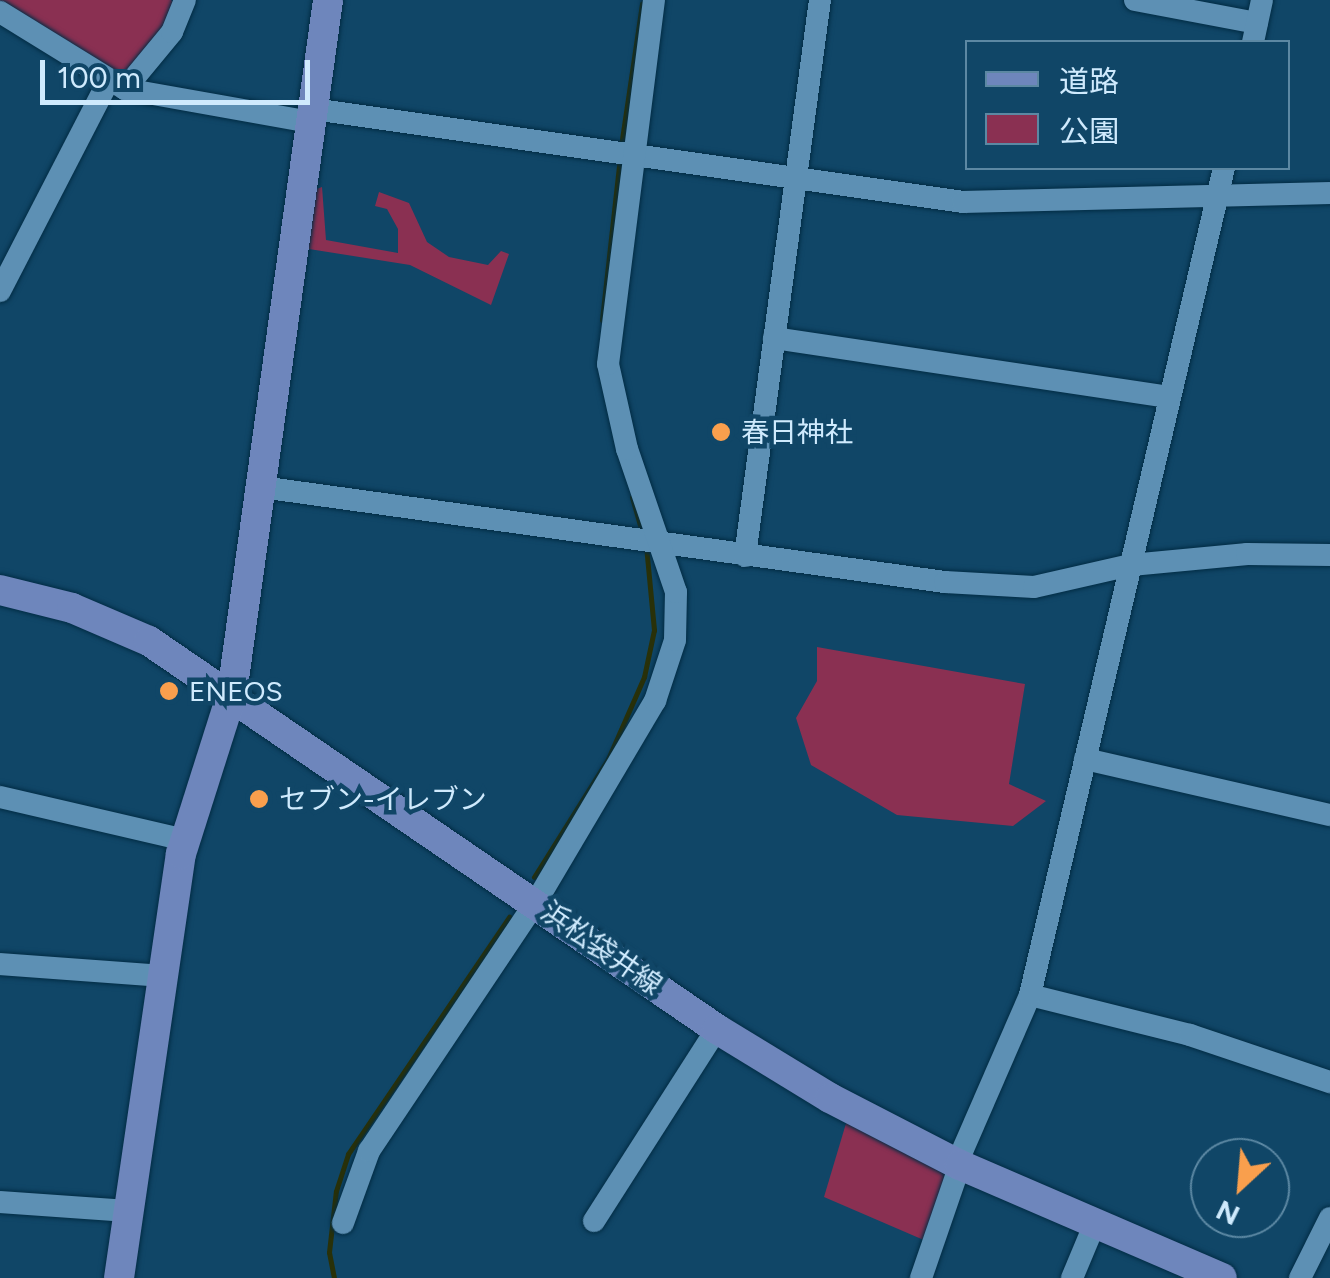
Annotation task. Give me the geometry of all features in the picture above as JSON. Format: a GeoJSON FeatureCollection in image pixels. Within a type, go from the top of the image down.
{"type":"FeatureCollection","features":[{"type":"Feature","properties":{"kind":"main road"},"geometry":{"type":"LineString","coordinates":[[118,1278],[185,840],[232,693],[328,0]]}},
{"type":"Feature","properties":{"kind":"main road","name":"浜松袋井線"},"geometry":{"type":"LineString","coordinates":[[0,590],[114,623],[232,693],[718,1029],[830,1098],[958,1164],[1222,1278]]}},
{"type":"Feature","properties":{"kind":"street"},"geometry":{"type":"LineString","coordinates":[[0,291],[116,86],[172,32],[185,0]]}},
{"type":"Feature","properties":{"kind":"street"},"geometry":{"type":"LineString","coordinates":[[343,1222],[370,1151],[536,902],[655,701],[675,640],[676,592],[627,449],[608,364],[630,156],[654,0]]}},
{"type":"Feature","properties":{"kind":"street"},"geometry":{"type":"LineString","coordinates":[[744,556],[820,0]]}},
{"type":"Feature","properties":{"kind":"street"},"geometry":{"type":"LineString","coordinates":[[1135,0],[1257,22]]}},
{"type":"Feature","properties":{"kind":"street"},"geometry":{"type":"LineString","coordinates":[[0,12],[116,86],[312,116],[963,202],[1330,193]]}},
{"type":"Feature","properties":{"kind":"street"},"geometry":{"type":"LineString","coordinates":[[921,1278],[958,1164],[1030,995],[1224,170]]}},
{"type":"Feature","properties":{"kind":"street"},"geometry":{"type":"LineString","coordinates":[[774,338],[1170,397]]}},
{"type":"Feature","properties":{"kind":"street"},"geometry":{"type":"LineString","coordinates":[[261,487],[659,539],[744,556],[1034,587],[1131,565],[1247,554],[1330,555]]}},
{"type":"Feature","properties":{"kind":"street"},"geometry":{"type":"LineString","coordinates":[[1086,759],[1330,815]]}},
{"type":"Feature","properties":{"kind":"street"},"geometry":{"type":"LineString","coordinates":[[0,797],[185,840]]}},
{"type":"Feature","properties":{"kind":"street"},"geometry":{"type":"LineString","coordinates":[[0,964],[163,976]]}},
{"type":"Feature","properties":{"kind":"street"},"geometry":{"type":"LineString","coordinates":[[1030,995],[1190,1034],[1330,1082]]}},
{"type":"Feature","properties":{"kind":"street"},"geometry":{"type":"LineString","coordinates":[[594,1220],[718,1029]]}},
{"type":"Feature","properties":{"kind":"street"},"geometry":{"type":"LineString","coordinates":[[0,1202],[128,1211]]}},
{"type":"Feature","properties":{"kind":"street"},"geometry":{"type":"LineString","coordinates":[[1300,1278],[1330,1218]]}},
{"type":"Feature","properties":{"kind":"street"},"geometry":{"type":"LineString","coordinates":[[1072,1278],[1095,1224]]}},
{"type":"Feature","properties":{"kind":"green space"},"geometry":{"type":"Polygon","coordinates":[[[0,0],[171,0],[182,10],[125,89],[0,10],[0,0]]]}},
{"type":"Feature","properties":{"kind":"green space"},"geometry":{"type":"Polygon","coordinates":[[[322,187],[326,240],[398,253],[398,229],[387,209],[375,206],[379,192],[409,203],[427,242],[449,257],[488,265],[501,251],[509,254],[491,305],[410,265],[309,249],[311,191],[322,187]]]}},
{"type":"Feature","properties":{"kind":"green space"},"geometry":{"type":"Polygon","coordinates":[[[817,647],[1025,684],[1009,784],[1046,801],[1013,826],[897,815],[811,765],[796,718],[817,681],[817,647]]]}},
{"type":"Feature","properties":{"kind":"green space"},"geometry":{"type":"Polygon","coordinates":[[[850,1110],[960,1165],[933,1244],[824,1197],[850,1110]]]}},
{"type":"Feature","properties":{"kind":"waterway"},"geometry":{"type":"LineString","coordinates":[[621,146],[642,4]]}},
{"type":"Feature","properties":{"kind":"waterway"},"geometry":{"type":"LineString","coordinates":[[602,320],[620,157]]}},
{"type":"Feature","properties":{"kind":"waterway"},"geometry":{"type":"LineString","coordinates":[[632,497],[643,535]]}},
{"type":"Feature","properties":{"kind":"waterway"},"geometry":{"type":"LineString","coordinates":[[534,877],[608,759],[644,677],[654,630],[646,545]]}},
{"type":"Feature","properties":{"kind":"waterway"},"geometry":{"type":"LineString","coordinates":[[334,1278],[329,1252],[336,1191],[348,1154],[509,917]]}},
{"type":"Feature","properties":{"kind":"place","name":"春日神社"},"geometry":{"type":"Point","coordinates":[721,432]}},
{"type":"Feature","properties":{"kind":"place","name":"ENEOS"},"geometry":{"type":"Point","coordinates":[169,691]}},
{"type":"Feature","properties":{"kind":"place","name":"セブン-イレブン"},"geometry":{"type":"Point","coordinates":[259,799]}}]}
